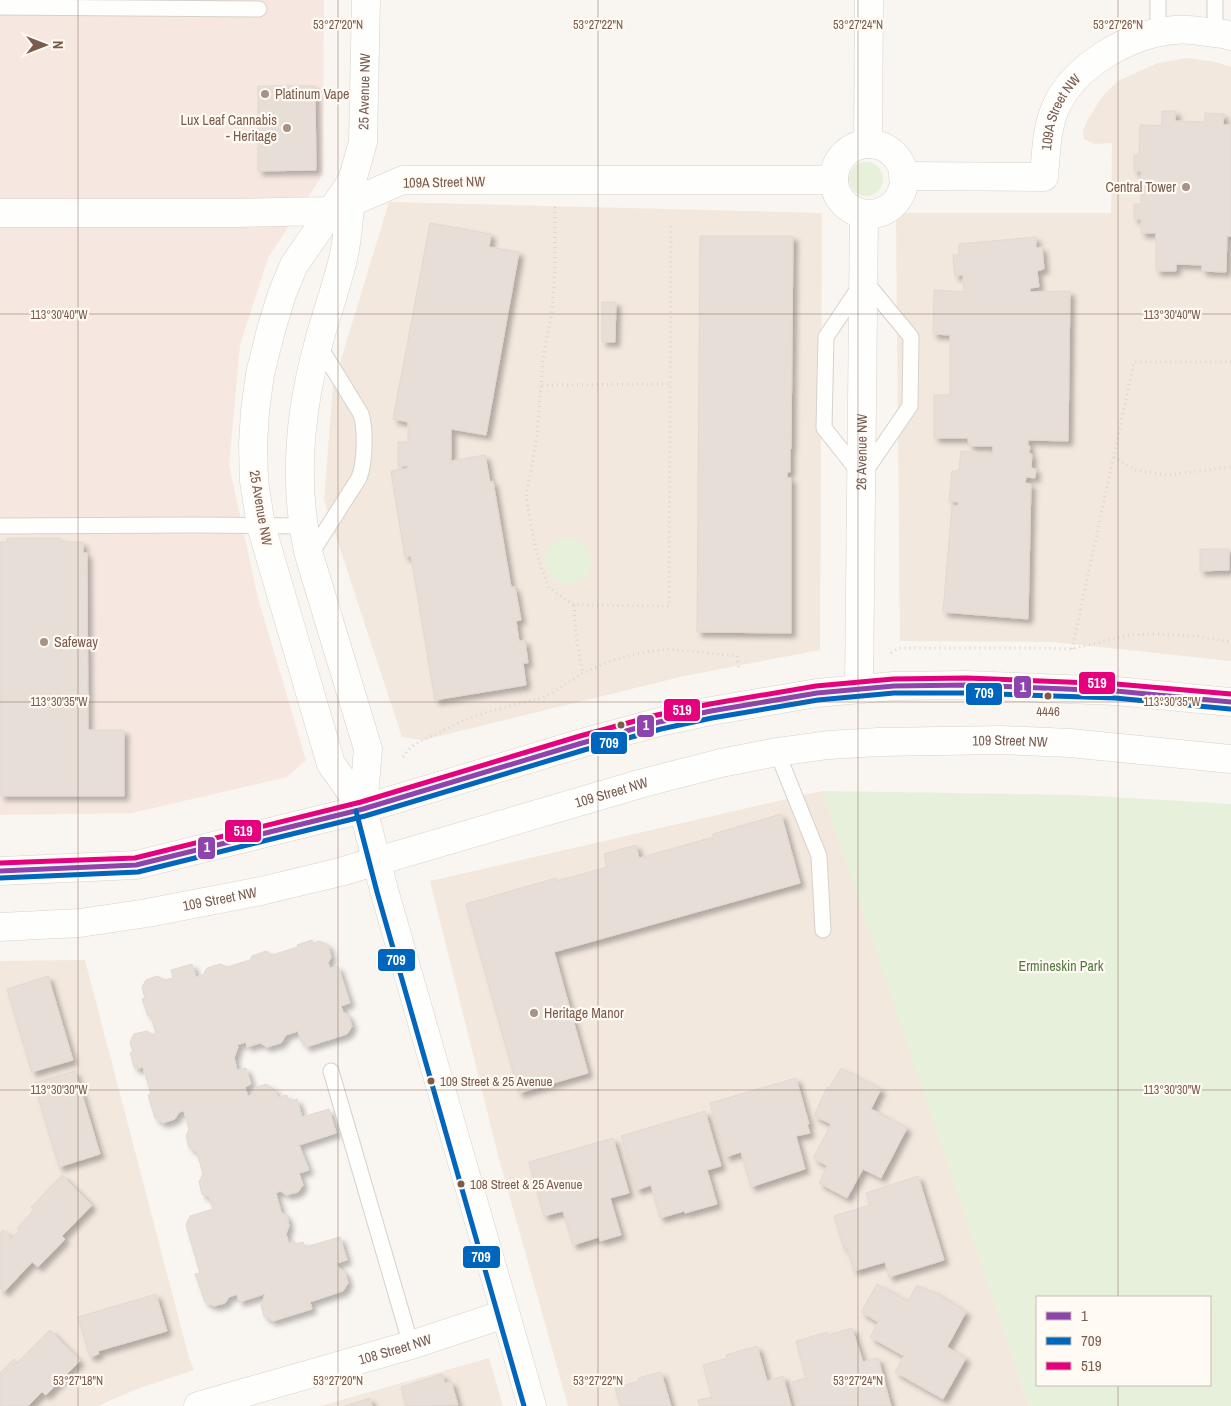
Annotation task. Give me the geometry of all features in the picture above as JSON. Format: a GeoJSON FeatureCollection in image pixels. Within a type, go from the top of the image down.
{"type":"FeatureCollection","features":[{"type":"Feature","properties":{"kind":"street","name":"25 Avenue NW"},"geometry":{"type":"LineString","coordinates":[[363,809],[331,764],[261,526],[254,481],[253,445],[260,374],[282,294],[294,265],[344,199],[363,142],[366,0]]}},
{"type":"Feature","properties":{"kind":"street"},"geometry":{"type":"LineString","coordinates":[[868,144],[869,0]]}},
{"type":"Feature","properties":{"kind":"street","name":"109A Street NW"},"geometry":{"type":"LineString","coordinates":[[903,176],[1044,177],[1048,134],[1055,109],[1074,79],[1100,58],[1136,39],[1158,32],[1176,29],[1223,35]]}},
{"type":"Feature","properties":{"kind":"street"},"geometry":{"type":"LineString","coordinates":[[868,144],[888,150],[896,157],[901,166],[903,176],[903,187],[899,196],[885,211],[875,214],[864,214],[855,211],[840,199],[835,190],[835,170],[840,160],[848,151],[857,146],[868,144]]}},
{"type":"Feature","properties":{"kind":"street","name":"109A Street NW"},"geometry":{"type":"LineString","coordinates":[[0,213],[236,213],[344,199],[403,180],[834,180]]}},
{"type":"Feature","properties":{"kind":"street","name":"25 Avenue NW"},"geometry":{"type":"LineString","coordinates":[[344,199],[345,249],[338,280],[318,344],[305,399],[299,484],[302,526],[368,749],[363,809],[376,861],[532,1406]]}},
{"type":"Feature","properties":{"kind":"street","name":"26 Avenue NW"},"geometry":{"type":"LineString","coordinates":[[859,688],[864,214]]}},
{"type":"Feature","properties":{"kind":"street"},"geometry":{"type":"LineString","coordinates":[[0,871],[136,865],[363,809],[582,743],[659,722],[768,701],[859,688],[967,685],[1082,689],[1231,702]]}},
{"type":"Feature","properties":{"kind":"street","name":"109 Street NW"},"geometry":{"type":"LineString","coordinates":[[0,927],[80,923],[147,913],[261,891],[376,861],[643,783],[721,763],[777,752],[828,745],[879,742],[1002,740],[1070,743],[1231,759]]}},
{"type":"Feature","properties":{"kind":"street","name":"108 Street NW"},"geometry":{"type":"LineString","coordinates":[[198,1406],[410,1345],[505,1314]]}},
{"type":"Feature","properties":{"kind":"lane"},"geometry":{"type":"LineString","coordinates":[[1158,0],[1158,32]]}},
{"type":"Feature","properties":{"kind":"lane"},"geometry":{"type":"LineString","coordinates":[[1215,0],[1223,35]]}},
{"type":"Feature","properties":{"kind":"lane"},"geometry":{"type":"LineString","coordinates":[[0,7],[259,10]]}},
{"type":"Feature","properties":{"kind":"lane"},"geometry":{"type":"LineString","coordinates":[[864,280],[911,337],[910,406],[862,476],[824,428],[826,337],[864,280]]}},
{"type":"Feature","properties":{"kind":"lane"},"geometry":{"type":"LineString","coordinates":[[310,555],[359,478],[362,469],[363,422],[361,414],[318,344]]}},
{"type":"Feature","properties":{"kind":"lane"},"geometry":{"type":"LineString","coordinates":[[0,526],[302,526]]}},
{"type":"Feature","properties":{"kind":"lane"},"geometry":{"type":"LineString","coordinates":[[777,752],[819,856],[823,930]]}},
{"type":"Feature","properties":{"kind":"lane"},"geometry":{"type":"LineString","coordinates":[[330,1071],[410,1345]]}},
{"type":"Feature","properties":{"kind":"path"},"geometry":{"type":"LineString","coordinates":[[556,181],[552,311],[543,359],[537,436],[526,497],[536,552],[549,588],[574,605],[669,606],[671,223]]}},
{"type":"Feature","properties":{"kind":"path"},"geometry":{"type":"LineString","coordinates":[[1072,649],[1134,362],[1231,362]]}},
{"type":"Feature","properties":{"kind":"path"},"geometry":{"type":"LineString","coordinates":[[542,386],[670,384]]}},
{"type":"Feature","properties":{"kind":"path"},"geometry":{"type":"LineString","coordinates":[[1113,456],[1135,470],[1167,475],[1231,467]]}},
{"type":"Feature","properties":{"kind":"path"},"geometry":{"type":"LineString","coordinates":[[574,605],[576,637],[583,673]]}},
{"type":"Feature","properties":{"kind":"path"},"geometry":{"type":"LineString","coordinates":[[891,653],[899,648],[1072,649],[1129,635],[1150,634],[1196,636],[1231,642]]}},
{"type":"Feature","properties":{"kind":"path"},"geometry":{"type":"LineString","coordinates":[[403,757],[415,744],[465,720],[545,697],[583,673],[608,662],[651,650],[668,649],[737,656],[740,671]]}},
{"type":"Feature","properties":{"kind":"shaded area"},"geometry":{"type":"Polygon","coordinates":[[[0,0],[324,0],[323,174],[268,258],[240,345],[229,465],[258,598],[306,760],[287,777],[132,813],[0,815],[0,0]]]}},
{"type":"Feature","properties":{"kind":"shaded area"},"geometry":{"type":"Polygon","coordinates":[[[1187,58],[1215,62],[1231,67],[1231,661],[1053,642],[900,641],[896,213],[1111,213],[1112,143],[1094,144],[1084,139],[1083,131],[1087,121],[1102,97],[1118,81],[1158,63],[1187,58]]]}},
{"type":"Feature","properties":{"kind":"shaded area"},"geometry":{"type":"Polygon","coordinates":[[[389,202],[822,213],[820,650],[684,676],[423,740],[402,737],[324,500],[333,386],[389,202]]]}},
{"type":"Feature","properties":{"kind":"shaded area"},"geometry":{"type":"Polygon","coordinates":[[[822,791],[1029,1406],[568,1406],[498,1155],[430,881],[822,791]]]}},
{"type":"Feature","properties":{"kind":"shaded area"},"geometry":{"type":"Polygon","coordinates":[[[85,960],[189,1358],[194,1370],[137,1389],[98,1406],[0,1406],[0,961],[85,960]]]}},
{"type":"Feature","properties":{"kind":"shaded area"},"geometry":{"type":"Polygon","coordinates":[[[489,1358],[503,1406],[320,1406],[489,1358]]]}},
{"type":"Feature","properties":{"kind":"green space"},"geometry":{"type":"Polygon","coordinates":[[[866,162],[873,163],[878,167],[882,172],[882,186],[878,191],[873,195],[866,196],[859,195],[854,191],[850,186],[849,179],[850,172],[854,167],[859,163],[866,162]]]}},
{"type":"Feature","properties":{"kind":"green space"},"geometry":{"type":"Polygon","coordinates":[[[563,538],[573,538],[587,548],[591,561],[587,574],[581,580],[573,584],[563,584],[549,574],[545,566],[545,556],[555,542],[563,538]]]}},
{"type":"Feature","properties":{"kind":"green space","name":"Ermineskin Park"},"geometry":{"type":"Polygon","coordinates":[[[822,791],[1078,795],[1231,804],[1231,1406],[1029,1406],[822,791]]]}},
{"type":"Feature","properties":{"kind":"building","name":"Lux Leaf Cannabis - Heritage"},"geometry":{"type":"Polygon","coordinates":[[[258,86],[315,86],[316,170],[258,171],[258,86]]]}},
{"type":"Feature","properties":{"kind":"building","name":"Central Tower"},"geometry":{"type":"Polygon","coordinates":[[[1162,111],[1176,111],[1175,121],[1205,122],[1205,113],[1224,114],[1223,125],[1231,125],[1231,236],[1227,236],[1226,272],[1202,271],[1202,265],[1176,264],[1176,271],[1156,271],[1156,233],[1141,233],[1141,219],[1134,219],[1134,204],[1141,204],[1141,171],[1134,171],[1134,155],[1139,155],[1140,125],[1162,126],[1162,111]]]}},
{"type":"Feature","properties":{"kind":"building"},"geometry":{"type":"Polygon","coordinates":[[[430,223],[491,234],[489,247],[519,252],[486,435],[451,429],[451,461],[485,455],[490,482],[493,481],[511,587],[515,587],[521,620],[516,621],[519,641],[525,640],[528,663],[523,663],[526,685],[435,700],[411,556],[405,557],[391,471],[408,468],[408,466],[398,466],[398,442],[408,442],[408,422],[393,419],[430,223]]]}},
{"type":"Feature","properties":{"kind":"building"},"geometry":{"type":"Polygon","coordinates":[[[700,236],[793,236],[791,449],[790,472],[787,472],[787,478],[791,478],[791,633],[697,632],[700,236]]]}},
{"type":"Feature","properties":{"kind":"building"},"geometry":{"type":"Polygon","coordinates":[[[1036,237],[1036,248],[1042,247],[1044,269],[1037,271],[1039,287],[1030,288],[1030,292],[1070,291],[1068,441],[1028,440],[1028,446],[1030,446],[1029,454],[1032,454],[1031,468],[1036,469],[1035,478],[1026,477],[1025,483],[1031,484],[1028,619],[943,612],[952,506],[958,506],[958,502],[949,501],[952,471],[959,471],[961,451],[993,454],[993,446],[969,446],[968,438],[934,438],[934,395],[950,395],[950,335],[933,334],[934,290],[964,292],[963,275],[955,276],[953,255],[959,255],[959,244],[1036,237]]]}},
{"type":"Feature","properties":{"kind":"building"},"geometry":{"type":"Polygon","coordinates":[[[602,302],[616,302],[615,342],[602,342],[602,302]]]}},
{"type":"Feature","properties":{"kind":"building","name":"Safeway"},"geometry":{"type":"Polygon","coordinates":[[[7,538],[60,538],[60,542],[83,542],[83,553],[87,553],[88,730],[124,730],[124,796],[0,796],[0,542],[7,542],[7,538]]]}},
{"type":"Feature","properties":{"kind":"building"},"geometry":{"type":"Polygon","coordinates":[[[1200,549],[1229,549],[1229,570],[1200,571],[1200,549]]]}},
{"type":"Feature","properties":{"kind":"building","name":"Heritage Manor"},"geometry":{"type":"Polygon","coordinates":[[[781,814],[800,883],[554,952],[588,1073],[519,1093],[466,904],[556,878],[557,881],[607,867],[604,854],[636,845],[639,858],[713,837],[713,834],[781,814]]]}},
{"type":"Feature","properties":{"kind":"building"},"geometry":{"type":"Polygon","coordinates":[[[312,940],[313,943],[320,941],[328,945],[331,957],[328,963],[330,968],[338,966],[350,1003],[341,1006],[343,1012],[348,1015],[352,1026],[347,1034],[306,1047],[304,1042],[301,1042],[298,1031],[286,1035],[281,1043],[267,1047],[260,1043],[247,1047],[246,1042],[237,1045],[234,1058],[237,1070],[246,1068],[251,1084],[245,1087],[248,1096],[252,1095],[257,1087],[266,1084],[275,1090],[278,1097],[287,1095],[289,1102],[297,1099],[302,1117],[329,1109],[336,1133],[299,1145],[309,1170],[299,1173],[303,1185],[298,1192],[287,1195],[280,1191],[276,1193],[281,1212],[287,1216],[289,1226],[286,1234],[289,1243],[294,1241],[295,1244],[303,1242],[305,1247],[340,1237],[347,1260],[337,1263],[338,1267],[345,1272],[348,1283],[343,1291],[310,1302],[312,1309],[273,1321],[264,1316],[261,1306],[265,1294],[239,1302],[237,1294],[229,1297],[225,1303],[214,1306],[205,1302],[195,1274],[200,1273],[186,1225],[190,1216],[213,1209],[209,1197],[202,1194],[199,1182],[203,1174],[197,1152],[189,1147],[186,1136],[189,1129],[184,1111],[179,1112],[175,1119],[163,1123],[155,1118],[148,1095],[151,1094],[143,1067],[135,1069],[130,1053],[133,1052],[130,1042],[134,1034],[147,1031],[153,1035],[156,1033],[150,1014],[148,1016],[142,999],[145,998],[142,987],[146,980],[157,976],[165,980],[173,978],[171,970],[192,964],[196,977],[203,975],[207,968],[220,964],[227,967],[250,960],[252,956],[266,951],[272,955],[298,947],[297,945],[312,940]]]}},
{"type":"Feature","properties":{"kind":"building"},"geometry":{"type":"Polygon","coordinates":[[[48,976],[73,1060],[32,1072],[7,989],[48,976]]]}},
{"type":"Feature","properties":{"kind":"building"},"geometry":{"type":"Polygon","coordinates":[[[841,1068],[881,1089],[871,1109],[907,1128],[881,1178],[863,1169],[847,1198],[819,1183],[827,1166],[813,1158],[831,1124],[814,1116],[827,1087],[829,1088],[841,1068]]]}},
{"type":"Feature","properties":{"kind":"building"},"geometry":{"type":"Polygon","coordinates":[[[75,1071],[100,1154],[59,1167],[34,1083],[75,1071]]]}},
{"type":"Feature","properties":{"kind":"building"},"geometry":{"type":"Polygon","coordinates":[[[796,1078],[810,1133],[796,1136],[805,1169],[751,1187],[741,1152],[726,1157],[710,1103],[796,1078]]]}},
{"type":"Feature","properties":{"kind":"building"},"geometry":{"type":"Polygon","coordinates":[[[705,1111],[721,1166],[707,1170],[717,1204],[660,1218],[651,1185],[637,1190],[625,1160],[628,1159],[621,1136],[705,1111]]]}},
{"type":"Feature","properties":{"kind":"building"},"geometry":{"type":"Polygon","coordinates":[[[613,1138],[629,1193],[610,1198],[621,1235],[600,1241],[599,1237],[573,1245],[563,1211],[544,1216],[529,1162],[613,1138]]]}},
{"type":"Feature","properties":{"kind":"building"},"geometry":{"type":"Polygon","coordinates":[[[62,1175],[92,1205],[62,1236],[65,1239],[38,1267],[32,1262],[4,1292],[0,1288],[0,1234],[3,1230],[12,1238],[19,1231],[17,1228],[34,1210],[31,1207],[62,1175]]]}},
{"type":"Feature","properties":{"kind":"building"},"geometry":{"type":"Polygon","coordinates":[[[918,1176],[944,1260],[889,1277],[885,1262],[854,1271],[847,1248],[844,1248],[834,1216],[870,1205],[866,1193],[918,1176]]]}},
{"type":"Feature","properties":{"kind":"building"},"geometry":{"type":"Polygon","coordinates":[[[877,1284],[909,1302],[917,1285],[930,1292],[931,1290],[966,1312],[947,1347],[966,1358],[943,1399],[895,1372],[904,1356],[870,1337],[878,1322],[861,1312],[877,1284]]]}},
{"type":"Feature","properties":{"kind":"building"},"geometry":{"type":"Polygon","coordinates":[[[156,1294],[167,1331],[98,1351],[99,1354],[90,1357],[78,1317],[156,1294]]]}},
{"type":"Feature","properties":{"kind":"building"},"geometry":{"type":"Polygon","coordinates":[[[852,1328],[863,1362],[878,1358],[891,1406],[797,1406],[796,1404],[798,1403],[792,1382],[806,1378],[796,1341],[827,1332],[827,1335],[852,1328]]]}},
{"type":"Feature","properties":{"kind":"building"},"geometry":{"type":"Polygon","coordinates":[[[50,1330],[80,1361],[46,1395],[42,1392],[28,1406],[0,1406],[0,1373],[14,1359],[17,1363],[50,1330]]]}},
{"type":"Feature","properties":{"kind":"building"},"geometry":{"type":"Polygon","coordinates":[[[757,1346],[767,1381],[783,1376],[791,1406],[700,1406],[698,1400],[712,1397],[703,1365],[727,1358],[726,1355],[757,1346]]]}},
{"type":"Feature","properties":{"kind":"building"},"geometry":{"type":"Polygon","coordinates":[[[661,1372],[671,1406],[621,1406],[615,1388],[639,1381],[638,1378],[661,1372]]]}},
{"type":"Feature","properties":{"kind":"building"},"geometry":{"type":"Polygon","coordinates":[[[442,1374],[445,1383],[451,1381],[458,1405],[406,1406],[401,1387],[442,1374]]]}},
{"type":"Feature","properties":{"kind":"building"},"geometry":{"type":"Polygon","coordinates":[[[370,1398],[372,1406],[345,1406],[370,1398]]]}},
{"type":"Feature","properties":{"kind":"transit line","name":"519"},"geometry":{"type":"LineString","coordinates":[[0,863],[135,858],[361,802],[580,736],[657,715],[816,686],[893,679],[967,678],[1116,684],[1231,694]]}},
{"type":"Feature","properties":{"kind":"transit line","name":"1"},"geometry":{"type":"LineString","coordinates":[[0,871],[136,865],[363,809],[582,743],[659,722],[817,693],[894,686],[967,685],[1116,691],[1231,702]]}},
{"type":"Feature","properties":{"kind":"transit line","name":"709"},"geometry":{"type":"LineString","coordinates":[[0,878],[138,872],[365,816],[584,750],[661,729],[712,718],[818,700],[894,693],[967,693],[1115,698],[1230,709]]}},
{"type":"Feature","properties":{"kind":"transit line","name":"709"},"geometry":{"type":"LineString","coordinates":[[356,811],[377,892],[524,1406]]}},
{"type":"Feature","properties":{"kind":"place","name":"Platinum Vape"},"geometry":{"type":"Point","coordinates":[265,94]}},
{"type":"Feature","properties":{"kind":"place","name":"Lux Leaf Cannabis - Heritage"},"geometry":{"type":"Point","coordinates":[287,128]}},
{"type":"Feature","properties":{"kind":"place","name":"Central Tower"},"geometry":{"type":"Point","coordinates":[1186,187]}},
{"type":"Feature","properties":{"kind":"place","name":"Safeway"},"geometry":{"type":"Point","coordinates":[44,642]}},
{"type":"Feature","properties":{"kind":"place","name":"4446"},"geometry":{"type":"Point","coordinates":[1048,696]}},
{"type":"Feature","properties":{"kind":"place","name":"Heritage Manor"},"geometry":{"type":"Point","coordinates":[534,1013]}},
{"type":"Feature","properties":{"kind":"place","name":"109 Street & 25 Avenue"},"geometry":{"type":"Point","coordinates":[431,1081]}},
{"type":"Feature","properties":{"kind":"place","name":"108 Street & 25 Avenue"},"geometry":{"type":"Point","coordinates":[461,1184]}}]}
